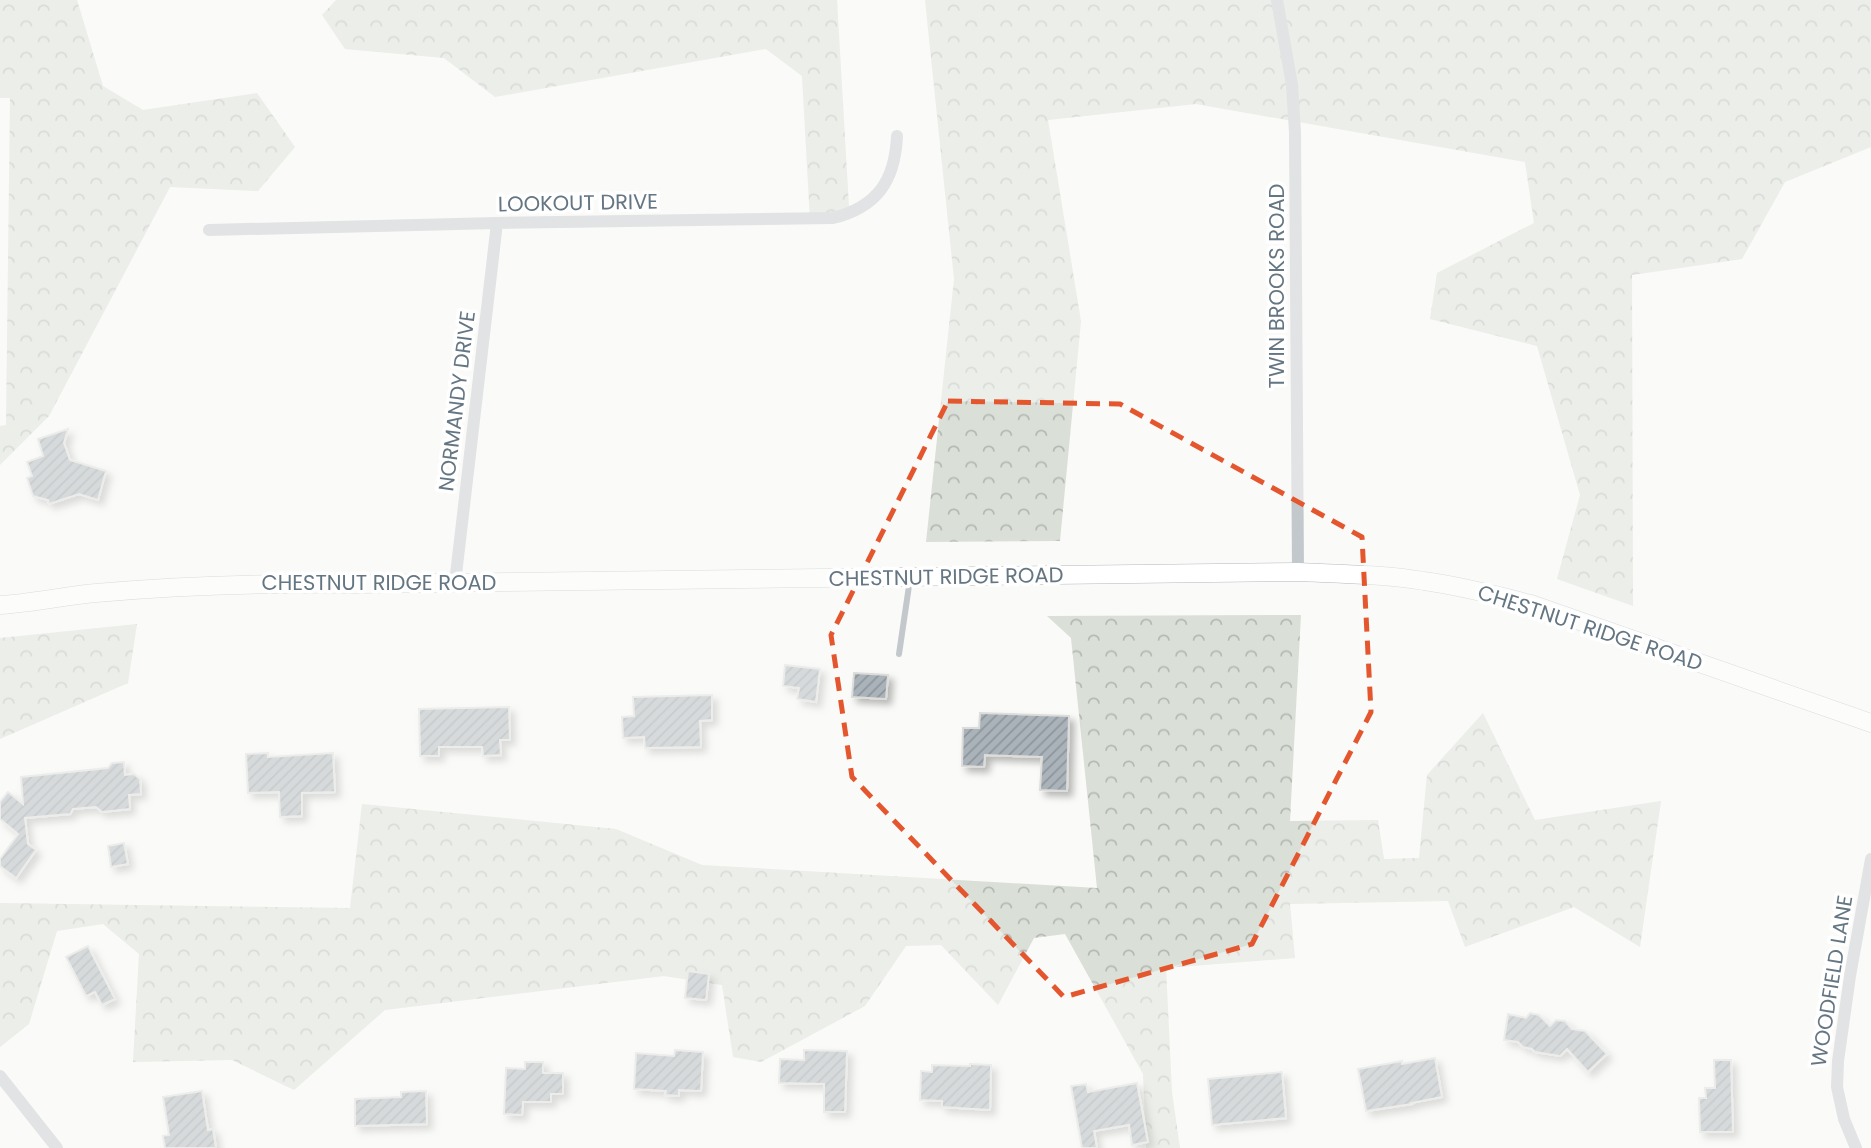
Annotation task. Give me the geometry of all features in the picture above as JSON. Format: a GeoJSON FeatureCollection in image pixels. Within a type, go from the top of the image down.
{"type":"FeatureCollection","features":[{"type":"Feature","properties":{"kind":"main road","name":"CHESTNUT RIDGE ROAD"},"geometry":{"type":"LineString","coordinates":[[2,608],[94,594],[190,586],[286,583],[1298,572],[1367,575],[1477,590],[1531,604],[1871,723]]}},
{"type":"Feature","properties":{"kind":"street","name":"TWIN BROOKS ROAD"},"geometry":{"type":"LineString","coordinates":[[1277,0],[1292,85],[1295,132],[1298,572]]}},
{"type":"Feature","properties":{"kind":"street","name":"LOOKOUT DRIVE"},"geometry":{"type":"LineString","coordinates":[[209,230],[833,218],[865,206],[878,194],[894,165],[897,136]]}},
{"type":"Feature","properties":{"kind":"street","name":"NORMANDY DRIVE"},"geometry":{"type":"LineString","coordinates":[[455,583],[497,223]]}},
{"type":"Feature","properties":{"kind":"street","name":"WOODFIELD LANE"},"geometry":{"type":"LineString","coordinates":[[1856,1148],[1844,1119],[1837,1087],[1838,1061],[1871,859]]}},
{"type":"Feature","properties":{"kind":"street"},"geometry":{"type":"LineString","coordinates":[[0,1076],[57,1148]]}},
{"type":"Feature","properties":{"kind":"lane"},"geometry":{"type":"LineString","coordinates":[[899,654],[910,577]]}},
{"type":"Feature","properties":{"kind":"highlighted area"},"geometry":{"type":"Polygon","coordinates":[[[948,401],[1120,404],[1362,537],[1371,712],[1252,944],[1064,997],[852,777],[831,635],[948,401]]]}},
{"type":"Feature","properties":{"kind":"green space"},"geometry":{"type":"Polygon","coordinates":[[[0,0],[77,0],[103,86],[143,110],[257,93],[295,147],[258,191],[170,187],[49,416],[0,465],[0,426],[6,425],[10,98],[0,98],[0,0]]]}},
{"type":"Feature","properties":{"kind":"green space"},"geometry":{"type":"Polygon","coordinates":[[[336,0],[837,0],[849,207],[810,220],[802,76],[766,49],[495,97],[444,58],[345,49],[322,15],[336,0]]]}},
{"type":"Feature","properties":{"kind":"green space"},"geometry":{"type":"Polygon","coordinates":[[[925,0],[1871,0],[1871,147],[1785,182],[1742,259],[1632,275],[1633,606],[1557,579],[1580,495],[1537,346],[1430,319],[1437,273],[1534,223],[1525,162],[1196,104],[1048,120],[1081,321],[1060,541],[926,542],[954,279],[925,0]]]}},
{"type":"Feature","properties":{"kind":"green space"},"geometry":{"type":"Polygon","coordinates":[[[1301,615],[1290,821],[1378,820],[1384,859],[1419,858],[1427,775],[1483,713],[1535,820],[1661,801],[1640,947],[1574,907],[1465,947],[1448,901],[1290,904],[1295,958],[1166,968],[1172,1092],[1180,1148],[1146,1148],[1143,1074],[1065,934],[1034,938],[998,1005],[941,945],[906,946],[865,1006],[761,1062],[733,1057],[722,985],[664,976],[385,1010],[294,1090],[232,1060],[133,1062],[139,954],[103,924],[57,931],[29,1024],[0,1047],[0,903],[350,908],[362,804],[616,829],[702,865],[1097,888],[1071,638],[1047,616],[1301,615]]]}},
{"type":"Feature","properties":{"kind":"green space"},"geometry":{"type":"Polygon","coordinates":[[[137,624],[128,683],[0,739],[0,638],[137,624]]]}},
{"type":"Feature","properties":{"kind":"building"},"geometry":{"type":"Polygon","coordinates":[[[68,429],[64,443],[70,460],[106,471],[98,500],[79,494],[49,504],[48,500],[33,496],[27,478],[32,476],[27,462],[43,456],[38,439],[68,429]]]}},
{"type":"Feature","properties":{"kind":"building"},"geometry":{"type":"Polygon","coordinates":[[[785,665],[820,669],[816,702],[797,699],[799,688],[783,686],[785,665]]]}},
{"type":"Feature","properties":{"kind":"building"},"geometry":{"type":"Polygon","coordinates":[[[854,673],[888,675],[886,699],[852,697],[854,673]]]}},
{"type":"Feature","properties":{"kind":"building"},"geometry":{"type":"Polygon","coordinates":[[[712,695],[712,720],[700,721],[701,747],[645,748],[644,737],[623,738],[622,717],[634,716],[633,697],[712,695]]]}},
{"type":"Feature","properties":{"kind":"building"},"geometry":{"type":"Polygon","coordinates":[[[509,707],[510,740],[500,740],[501,755],[483,756],[482,747],[439,747],[439,756],[420,756],[419,709],[509,707]]]}},
{"type":"Feature","properties":{"kind":"building"},"geometry":{"type":"Polygon","coordinates":[[[980,713],[1069,716],[1067,791],[1040,790],[1042,757],[985,755],[984,767],[962,766],[963,728],[979,728],[980,713]]]}},
{"type":"Feature","properties":{"kind":"building"},"geometry":{"type":"Polygon","coordinates":[[[268,753],[268,757],[333,753],[335,792],[302,793],[302,816],[280,817],[279,792],[248,793],[246,754],[268,753]]]}},
{"type":"Feature","properties":{"kind":"building"},"geometry":{"type":"Polygon","coordinates":[[[124,762],[125,775],[134,774],[140,779],[141,794],[129,795],[130,809],[102,812],[96,807],[73,809],[70,814],[25,818],[28,844],[36,850],[16,878],[0,866],[0,859],[18,834],[0,819],[0,802],[8,792],[23,804],[21,777],[108,768],[112,763],[124,762]]]}},
{"type":"Feature","properties":{"kind":"building"},"geometry":{"type":"Polygon","coordinates":[[[124,843],[128,864],[111,867],[108,846],[124,843]]]}},
{"type":"Feature","properties":{"kind":"building"},"geometry":{"type":"Polygon","coordinates":[[[88,946],[115,999],[102,1005],[95,992],[86,996],[66,957],[88,946]]]}},
{"type":"Feature","properties":{"kind":"building"},"geometry":{"type":"Polygon","coordinates":[[[688,971],[709,974],[706,1000],[685,998],[688,971]]]}},
{"type":"Feature","properties":{"kind":"building"},"geometry":{"type":"Polygon","coordinates":[[[1530,1013],[1539,1015],[1550,1026],[1556,1020],[1565,1021],[1572,1029],[1585,1031],[1607,1054],[1588,1072],[1567,1049],[1560,1056],[1535,1052],[1518,1042],[1504,1040],[1508,1014],[1526,1018],[1530,1013]]]}},
{"type":"Feature","properties":{"kind":"building"},"geometry":{"type":"Polygon","coordinates":[[[675,1050],[703,1052],[701,1091],[679,1090],[679,1096],[665,1095],[666,1091],[634,1089],[636,1053],[674,1056],[675,1050]]]}},
{"type":"Feature","properties":{"kind":"building"},"geometry":{"type":"Polygon","coordinates":[[[804,1050],[847,1051],[845,1112],[824,1112],[824,1084],[779,1083],[780,1059],[804,1060],[804,1050]]]}},
{"type":"Feature","properties":{"kind":"building"},"geometry":{"type":"Polygon","coordinates":[[[1435,1058],[1442,1097],[1366,1111],[1358,1069],[1435,1058]]]}},
{"type":"Feature","properties":{"kind":"building"},"geometry":{"type":"Polygon","coordinates":[[[1714,1060],[1731,1060],[1733,1132],[1700,1132],[1699,1098],[1706,1098],[1705,1088],[1715,1088],[1714,1060]]]}},
{"type":"Feature","properties":{"kind":"building"},"geometry":{"type":"Polygon","coordinates":[[[525,1062],[543,1062],[543,1073],[563,1073],[563,1094],[551,1094],[551,1102],[523,1102],[522,1115],[504,1114],[506,1068],[525,1069],[525,1062]]]}},
{"type":"Feature","properties":{"kind":"building"},"geometry":{"type":"Polygon","coordinates":[[[932,1065],[991,1065],[990,1110],[942,1107],[942,1101],[920,1100],[921,1071],[932,1072],[932,1065]]]}},
{"type":"Feature","properties":{"kind":"building"},"geometry":{"type":"Polygon","coordinates":[[[1282,1072],[1286,1118],[1212,1125],[1208,1079],[1282,1072]]]}},
{"type":"Feature","properties":{"kind":"building"},"geometry":{"type":"Polygon","coordinates":[[[1137,1083],[1148,1142],[1132,1145],[1129,1125],[1094,1131],[1097,1148],[1082,1148],[1071,1086],[1086,1084],[1088,1092],[1137,1083]]]}},
{"type":"Feature","properties":{"kind":"building"},"geometry":{"type":"Polygon","coordinates":[[[202,1091],[208,1130],[213,1129],[216,1148],[165,1148],[163,1136],[169,1135],[163,1097],[202,1091]]]}},
{"type":"Feature","properties":{"kind":"building"},"geometry":{"type":"Polygon","coordinates":[[[426,1091],[427,1124],[355,1126],[355,1099],[401,1097],[401,1092],[426,1091]]]}}]}
